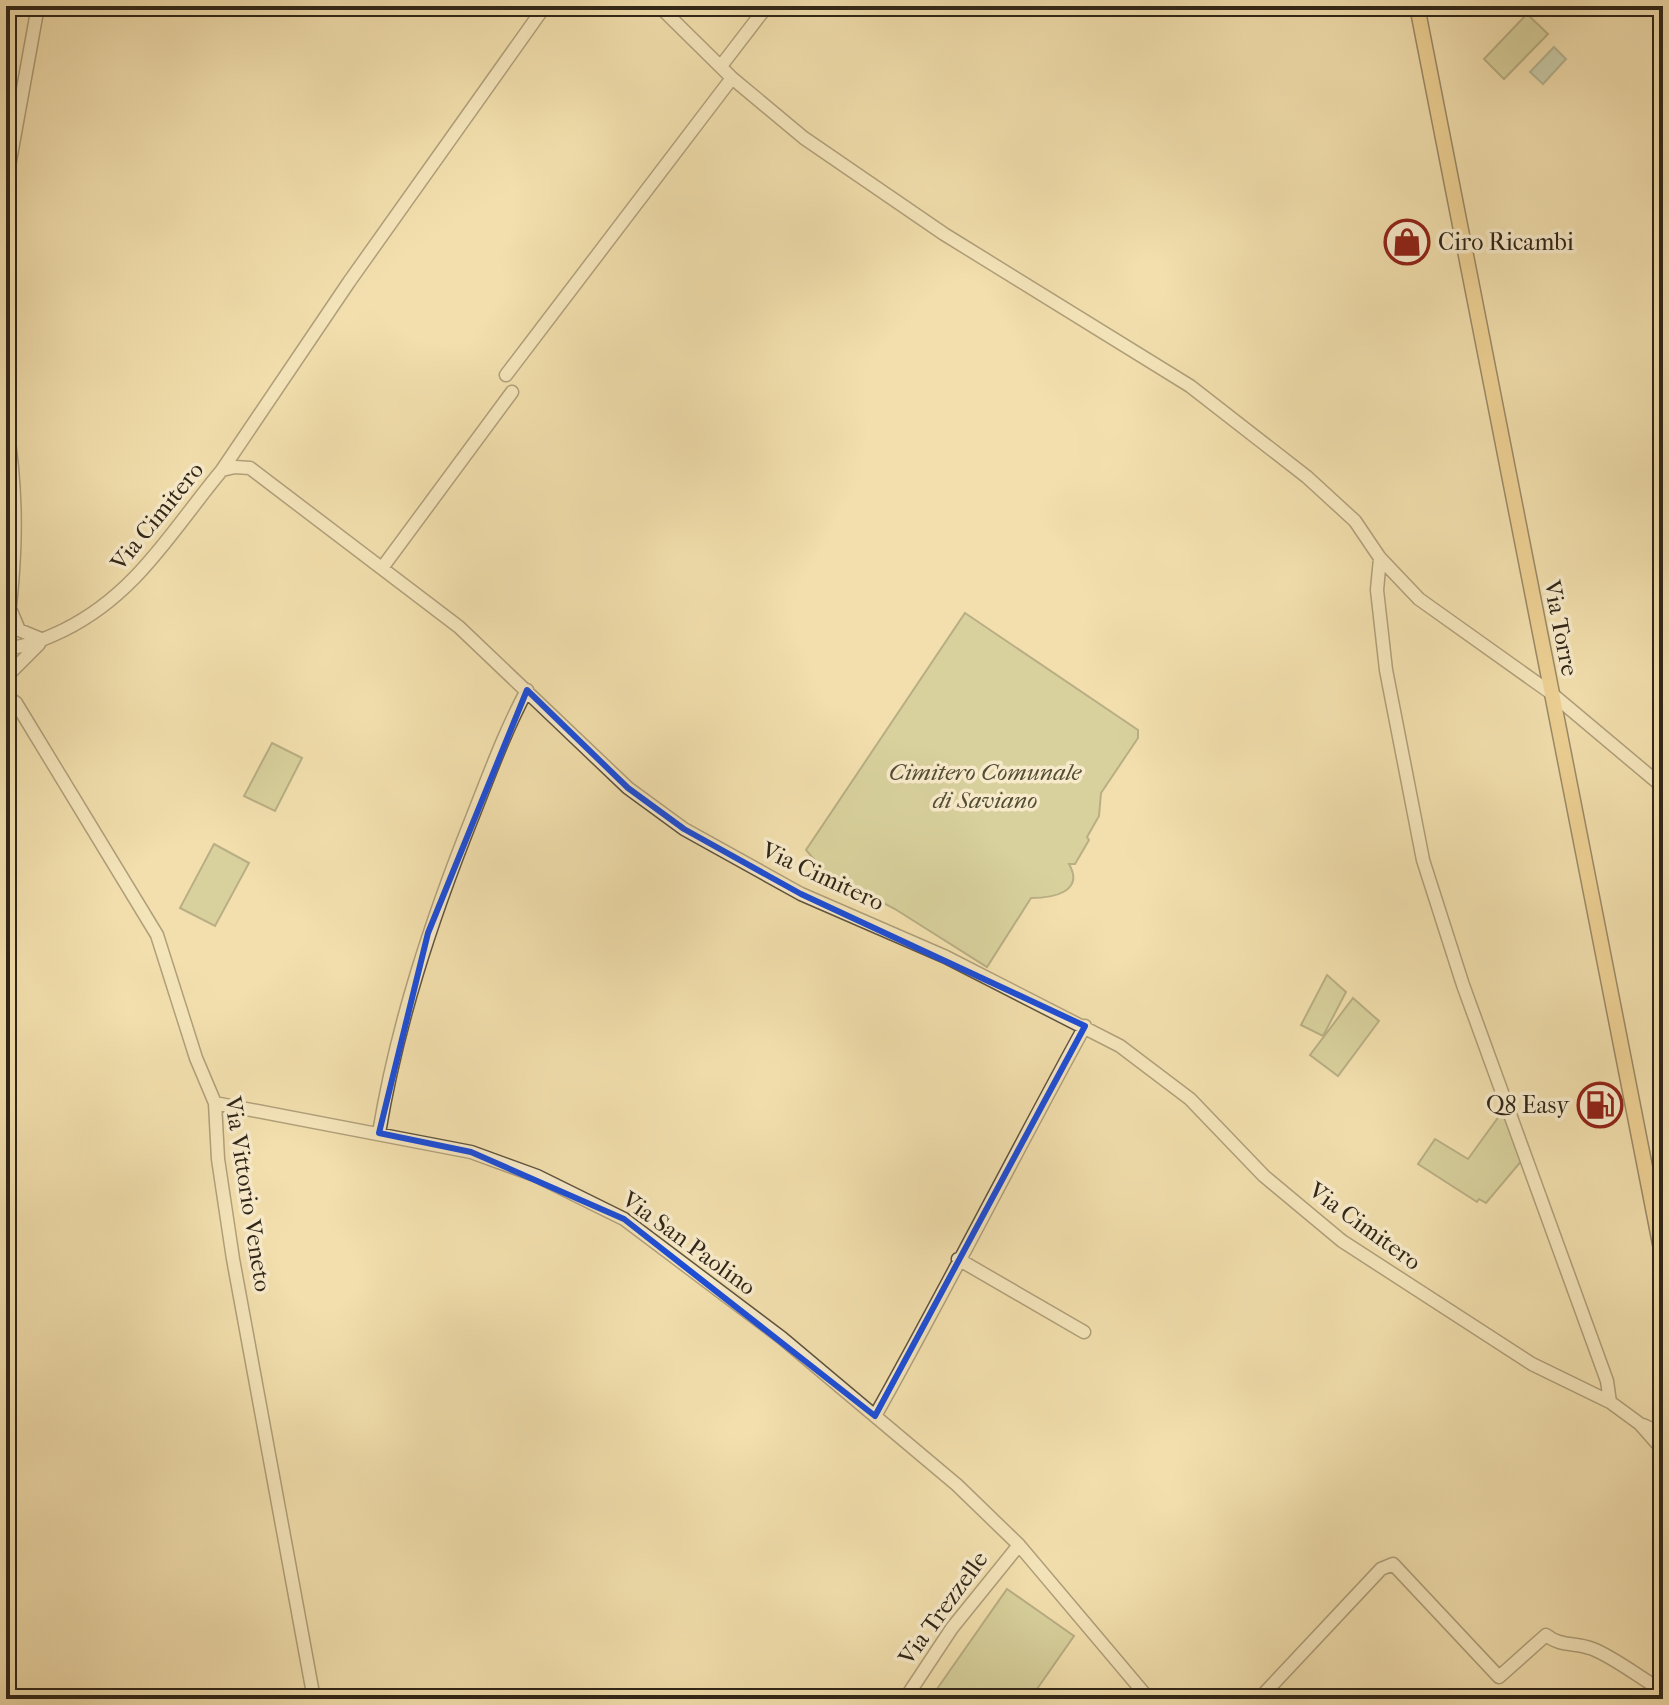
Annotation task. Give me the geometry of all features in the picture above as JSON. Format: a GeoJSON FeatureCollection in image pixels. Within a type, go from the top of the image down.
{"type":"FeatureCollection","features":[{"type":"Feature","properties":{"kind":"main road","name":"Via Torre"},"geometry":{"type":"LineString","coordinates":[[1417,6],[1663,1259]]}},
{"type":"Feature","properties":{"kind":"street"},"geometry":{"type":"LineString","coordinates":[[6,183],[38,6]]}},
{"type":"Feature","properties":{"kind":"street"},"geometry":{"type":"LineString","coordinates":[[222,470],[349,282],[545,6]]}},
{"type":"Feature","properties":{"kind":"street"},"geometry":{"type":"LineString","coordinates":[[659,6],[732,78],[804,138],[874,188],[1190,386],[1307,477],[1355,521],[1380,558],[1419,599],[1551,693],[1663,787]]}},
{"type":"Feature","properties":{"kind":"street"},"geometry":{"type":"LineString","coordinates":[[721,66],[767,6]]}},
{"type":"Feature","properties":{"kind":"street"},"geometry":{"type":"LineString","coordinates":[[506,375],[732,78]]}},
{"type":"Feature","properties":{"kind":"street"},"geometry":{"type":"LineString","coordinates":[[382,568],[512,392]]}},
{"type":"Feature","properties":{"kind":"street"},"geometry":{"type":"LineString","coordinates":[[6,423],[14,469],[17,520],[6,639]]}},
{"type":"Feature","properties":{"kind":"street","name":"Via Cimitero"},"geometry":{"type":"LineString","coordinates":[[6,648],[44,639],[84,620],[135,581],[222,470],[250,468],[459,627],[628,788],[684,829],[801,894],[946,957],[1085,1026],[1167,1080],[1264,1176],[1342,1241],[1532,1364],[1610,1402],[1640,1424],[1663,1449]]}},
{"type":"Feature","properties":{"kind":"street"},"geometry":{"type":"LineString","coordinates":[[1380,558],[1377,590],[1386,670],[1423,860],[1469,1000],[1607,1381],[1610,1402]]}},
{"type":"Feature","properties":{"kind":"street"},"geometry":{"type":"LineString","coordinates":[[10,607],[19,630],[33,639],[44,639]]}},
{"type":"Feature","properties":{"kind":"street","name":"Via Cimitero"},"geometry":{"type":"LineString","coordinates":[[6,677],[44,639]]}},
{"type":"Feature","properties":{"kind":"street"},"geometry":{"type":"LineString","coordinates":[[379,1133],[403,1014],[428,933],[489,774],[527,690]]}},
{"type":"Feature","properties":{"kind":"street","name":"Via Vittorio Veneto"},"geometry":{"type":"LineString","coordinates":[[6,696],[16,703],[157,935],[196,1058],[215,1103],[218,1159],[228,1228],[314,1699]]}},
{"type":"Feature","properties":{"kind":"street"},"geometry":{"type":"LineString","coordinates":[[875,1416],[1085,1026]]}},
{"type":"Feature","properties":{"kind":"street","name":"Via San Paolino"},"geometry":{"type":"LineString","coordinates":[[215,1103],[471,1152],[537,1176],[624,1219],[782,1338],[957,1485],[1019,1545],[1149,1699]]}},
{"type":"Feature","properties":{"kind":"street"},"geometry":{"type":"LineString","coordinates":[[958,1259],[1084,1332]]}},
{"type":"Feature","properties":{"kind":"street"},"geometry":{"type":"LineString","coordinates":[[1640,1424],[1663,1421]]}},
{"type":"Feature","properties":{"kind":"street","name":"Via Cimitero"},"geometry":{"type":"LineString","coordinates":[[1640,1424],[1663,1434]]}},
{"type":"Feature","properties":{"kind":"street","name":"Via Trezzelle"},"geometry":{"type":"LineString","coordinates":[[905,1699],[952,1628],[1019,1545]]}},
{"type":"Feature","properties":{"kind":"street"},"geometry":{"type":"LineString","coordinates":[[1259,1699],[1381,1569],[1397,1566],[1499,1677],[1546,1635],[1558,1645],[1580,1645],[1595,1650],[1663,1691]]}},
{"type":"Feature","properties":{"kind":"street"},"geometry":{"type":"LineString","coordinates":[[1270,1699],[1386,1573],[1387,1567]]}},
{"type":"Feature","properties":{"kind":"highlighted area"},"geometry":{"type":"Polygon","coordinates":[[[527,690],[628,788],[684,829],[801,894],[1085,1026],[875,1416],[624,1219],[471,1152],[379,1133],[428,933],[527,690]]]}},
{"type":"Feature","properties":{"kind":"green space"},"geometry":{"type":"Polygon","coordinates":[[[1527,14],[1548,34],[1504,79],[1484,59],[1527,14]]]}},
{"type":"Feature","properties":{"kind":"green space","name":"Cimitero Comunale di Saviano"},"geometry":{"type":"Polygon","coordinates":[[[965,613],[1138,730],[1138,738],[1101,793],[1099,816],[1087,837],[1089,840],[1075,864],[1069,864],[1073,874],[1070,887],[1057,895],[1031,898],[987,967],[895,909],[859,890],[833,882],[806,850],[965,613]]]}},
{"type":"Feature","properties":{"kind":"green space"},"geometry":{"type":"Polygon","coordinates":[[[272,743],[302,758],[275,811],[244,796],[272,743]]]}},
{"type":"Feature","properties":{"kind":"green space"},"geometry":{"type":"Polygon","coordinates":[[[214,844],[249,863],[215,926],[180,908],[214,844]]]}},
{"type":"Feature","properties":{"kind":"green space"},"geometry":{"type":"Polygon","coordinates":[[[1327,975],[1346,992],[1323,1036],[1301,1025],[1327,975]]]}},
{"type":"Feature","properties":{"kind":"green space"},"geometry":{"type":"Polygon","coordinates":[[[1353,998],[1379,1021],[1338,1076],[1310,1055],[1353,998]]]}},
{"type":"Feature","properties":{"kind":"green space"},"geometry":{"type":"Polygon","coordinates":[[[1505,1108],[1523,1159],[1486,1203],[1479,1199],[1477,1202],[1418,1164],[1435,1139],[1468,1159],[1505,1108]]]}},
{"type":"Feature","properties":{"kind":"green space"},"geometry":{"type":"Polygon","coordinates":[[[1007,1589],[1074,1636],[1030,1699],[930,1699],[1007,1589]]]}},
{"type":"Feature","properties":{"kind":"shaded area"},"geometry":{"type":"Polygon","coordinates":[[[1554,47],[1566,59],[1543,84],[1530,72],[1554,47]]]}},
{"type":"Feature","properties":{"kind":"place","name":"Ciro Ricambi"},"geometry":{"type":"Point","coordinates":[1407,242]}},
{"type":"Feature","properties":{"kind":"place","name":"Q8 Easy"},"geometry":{"type":"Point","coordinates":[1600,1105]}}]}
